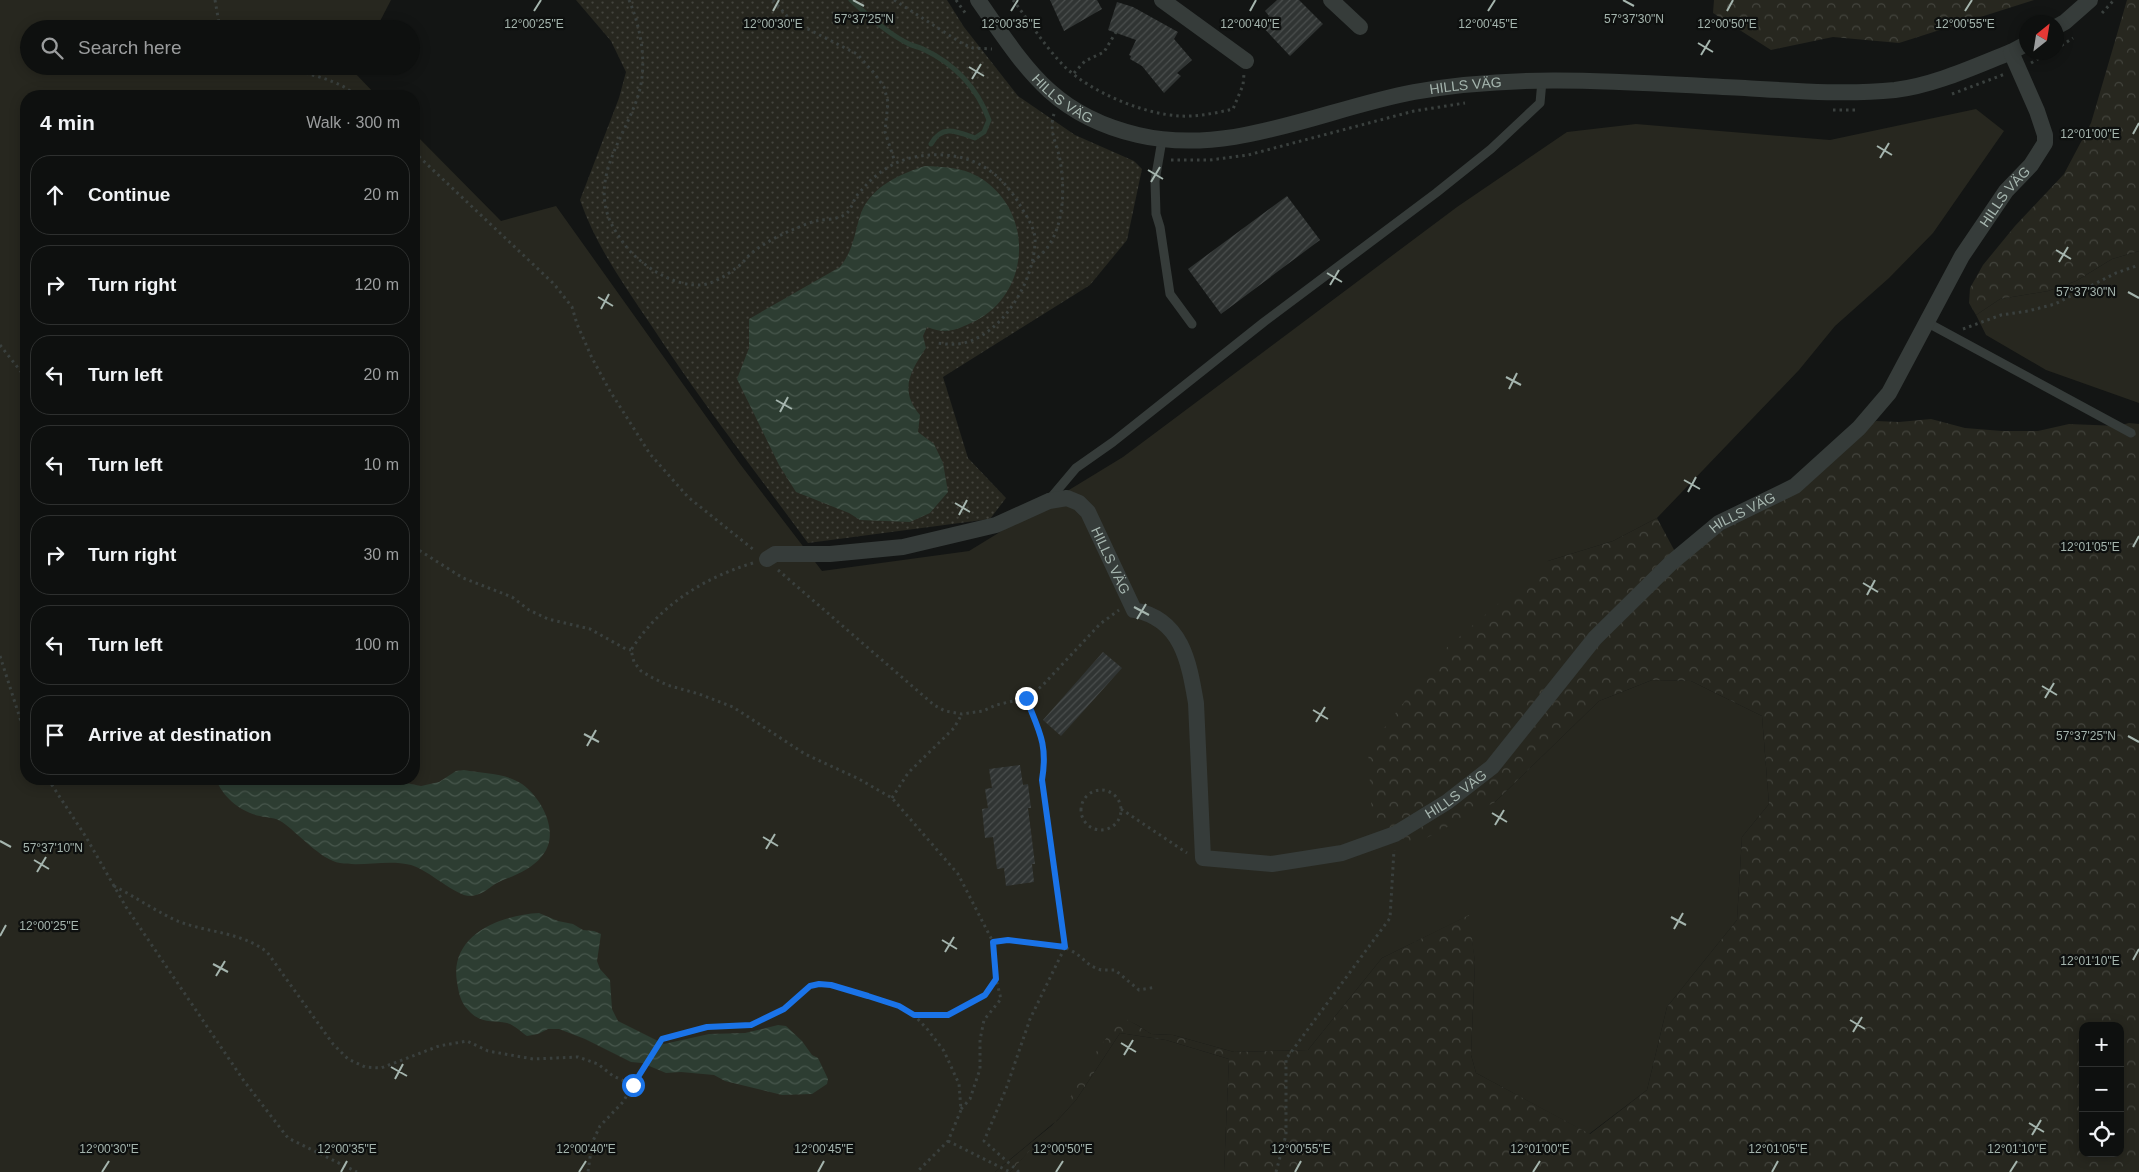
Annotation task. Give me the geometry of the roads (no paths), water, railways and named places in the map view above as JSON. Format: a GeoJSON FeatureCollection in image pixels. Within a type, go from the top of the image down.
{"type":"FeatureCollection","features":[{"type":"Feature","properties":{"kind":"street","name":"HILLS VÄG"},"geometry":{"type":"LineString","coordinates":[[978,0],[1043,87],[1060,101],[1101,125],[1162,140],[1184,142],[1228,139],[1413,92],[1504,81],[1586,80],[1844,94],[1898,89],[1945,78],[2019,48]]}},
{"type":"Feature","properties":{"kind":"street"},"geometry":{"type":"LineString","coordinates":[[1162,0],[1246,61]]}},
{"type":"Feature","properties":{"kind":"street"},"geometry":{"type":"LineString","coordinates":[[1332,0],[1360,27]]}},
{"type":"Feature","properties":{"kind":"street"},"geometry":{"type":"LineString","coordinates":[[2064,23],[2090,0]]}},
{"type":"Feature","properties":{"kind":"street","name":"HILLS VÄG"},"geometry":{"type":"LineString","coordinates":[[766,559],[774,554],[830,554],[903,547],[996,525],[1049,501],[1068,498],[1079,503],[1088,512],[1134,610],[1155,616],[1169,626],[1178,639],[1185,655],[1192,678],[1196,703],[1203,858],[1272,864],[1342,852],[1394,834],[1447,802],[1492,767],[1595,638],[1672,563],[1719,523],[1795,486],[1859,428],[1889,393],[1928,323],[1962,256],[2006,191],[2031,165],[2045,143],[2045,135],[2026,69],[2011,52]]}},
{"type":"Feature","properties":{"kind":"lane"},"geometry":{"type":"LineString","coordinates":[[1049,501],[1076,468],[1491,149],[1540,104],[1542,81]]}},
{"type":"Feature","properties":{"kind":"lane"},"geometry":{"type":"LineString","coordinates":[[1162,140],[1155,181],[1156,214],[1160,228],[1170,294],[1192,324]]}},
{"type":"Feature","properties":{"kind":"lane"},"geometry":{"type":"LineString","coordinates":[[1928,323],[2131,433]]}},
{"type":"Feature","properties":{"kind":"water"},"geometry":{"type":"Polygon","coordinates":[[[925,166],[965,171],[977,176],[996,191],[1010,209],[1017,230],[1019,252],[1015,273],[1006,293],[991,310],[971,323],[949,331],[927,327],[923,336],[926,348],[915,365],[909,381],[910,397],[920,415],[918,432],[934,444],[943,463],[948,492],[930,513],[910,522],[860,520],[849,513],[796,492],[779,465],[737,379],[749,348],[749,319],[840,267],[851,248],[861,213],[872,195],[879,188],[897,177],[925,166]]]}},
{"type":"Feature","properties":{"kind":"water"},"geometry":{"type":"Polygon","coordinates":[[[464,770],[501,775],[522,784],[542,807],[549,827],[550,837],[547,847],[542,856],[533,865],[480,894],[471,896],[450,888],[426,872],[411,865],[402,863],[349,864],[333,861],[318,852],[279,820],[253,814],[240,808],[228,798],[219,785],[421,786],[439,782],[456,771],[464,770]]]}},
{"type":"Feature","properties":{"kind":"water"},"geometry":{"type":"Polygon","coordinates":[[[539,913],[558,921],[573,924],[583,930],[601,934],[597,961],[600,969],[610,980],[612,1009],[618,1021],[664,1044],[709,1034],[745,1033],[778,1025],[786,1026],[802,1041],[812,1055],[818,1058],[828,1079],[827,1084],[812,1094],[782,1095],[725,1081],[714,1075],[681,1072],[666,1073],[642,1063],[631,1062],[585,1039],[559,1029],[548,1029],[538,1034],[527,1036],[510,1024],[480,1019],[471,1013],[461,999],[457,982],[457,966],[461,952],[469,940],[494,923],[509,918],[539,913]]]}},
{"type":"Feature","properties":{"kind":"waterway"},"geometry":{"type":"LineString","coordinates":[[851,0],[893,35],[935,55],[955,69],[978,97],[989,120],[984,132],[975,138],[956,132],[945,131],[935,138],[931,144]]}}]}
